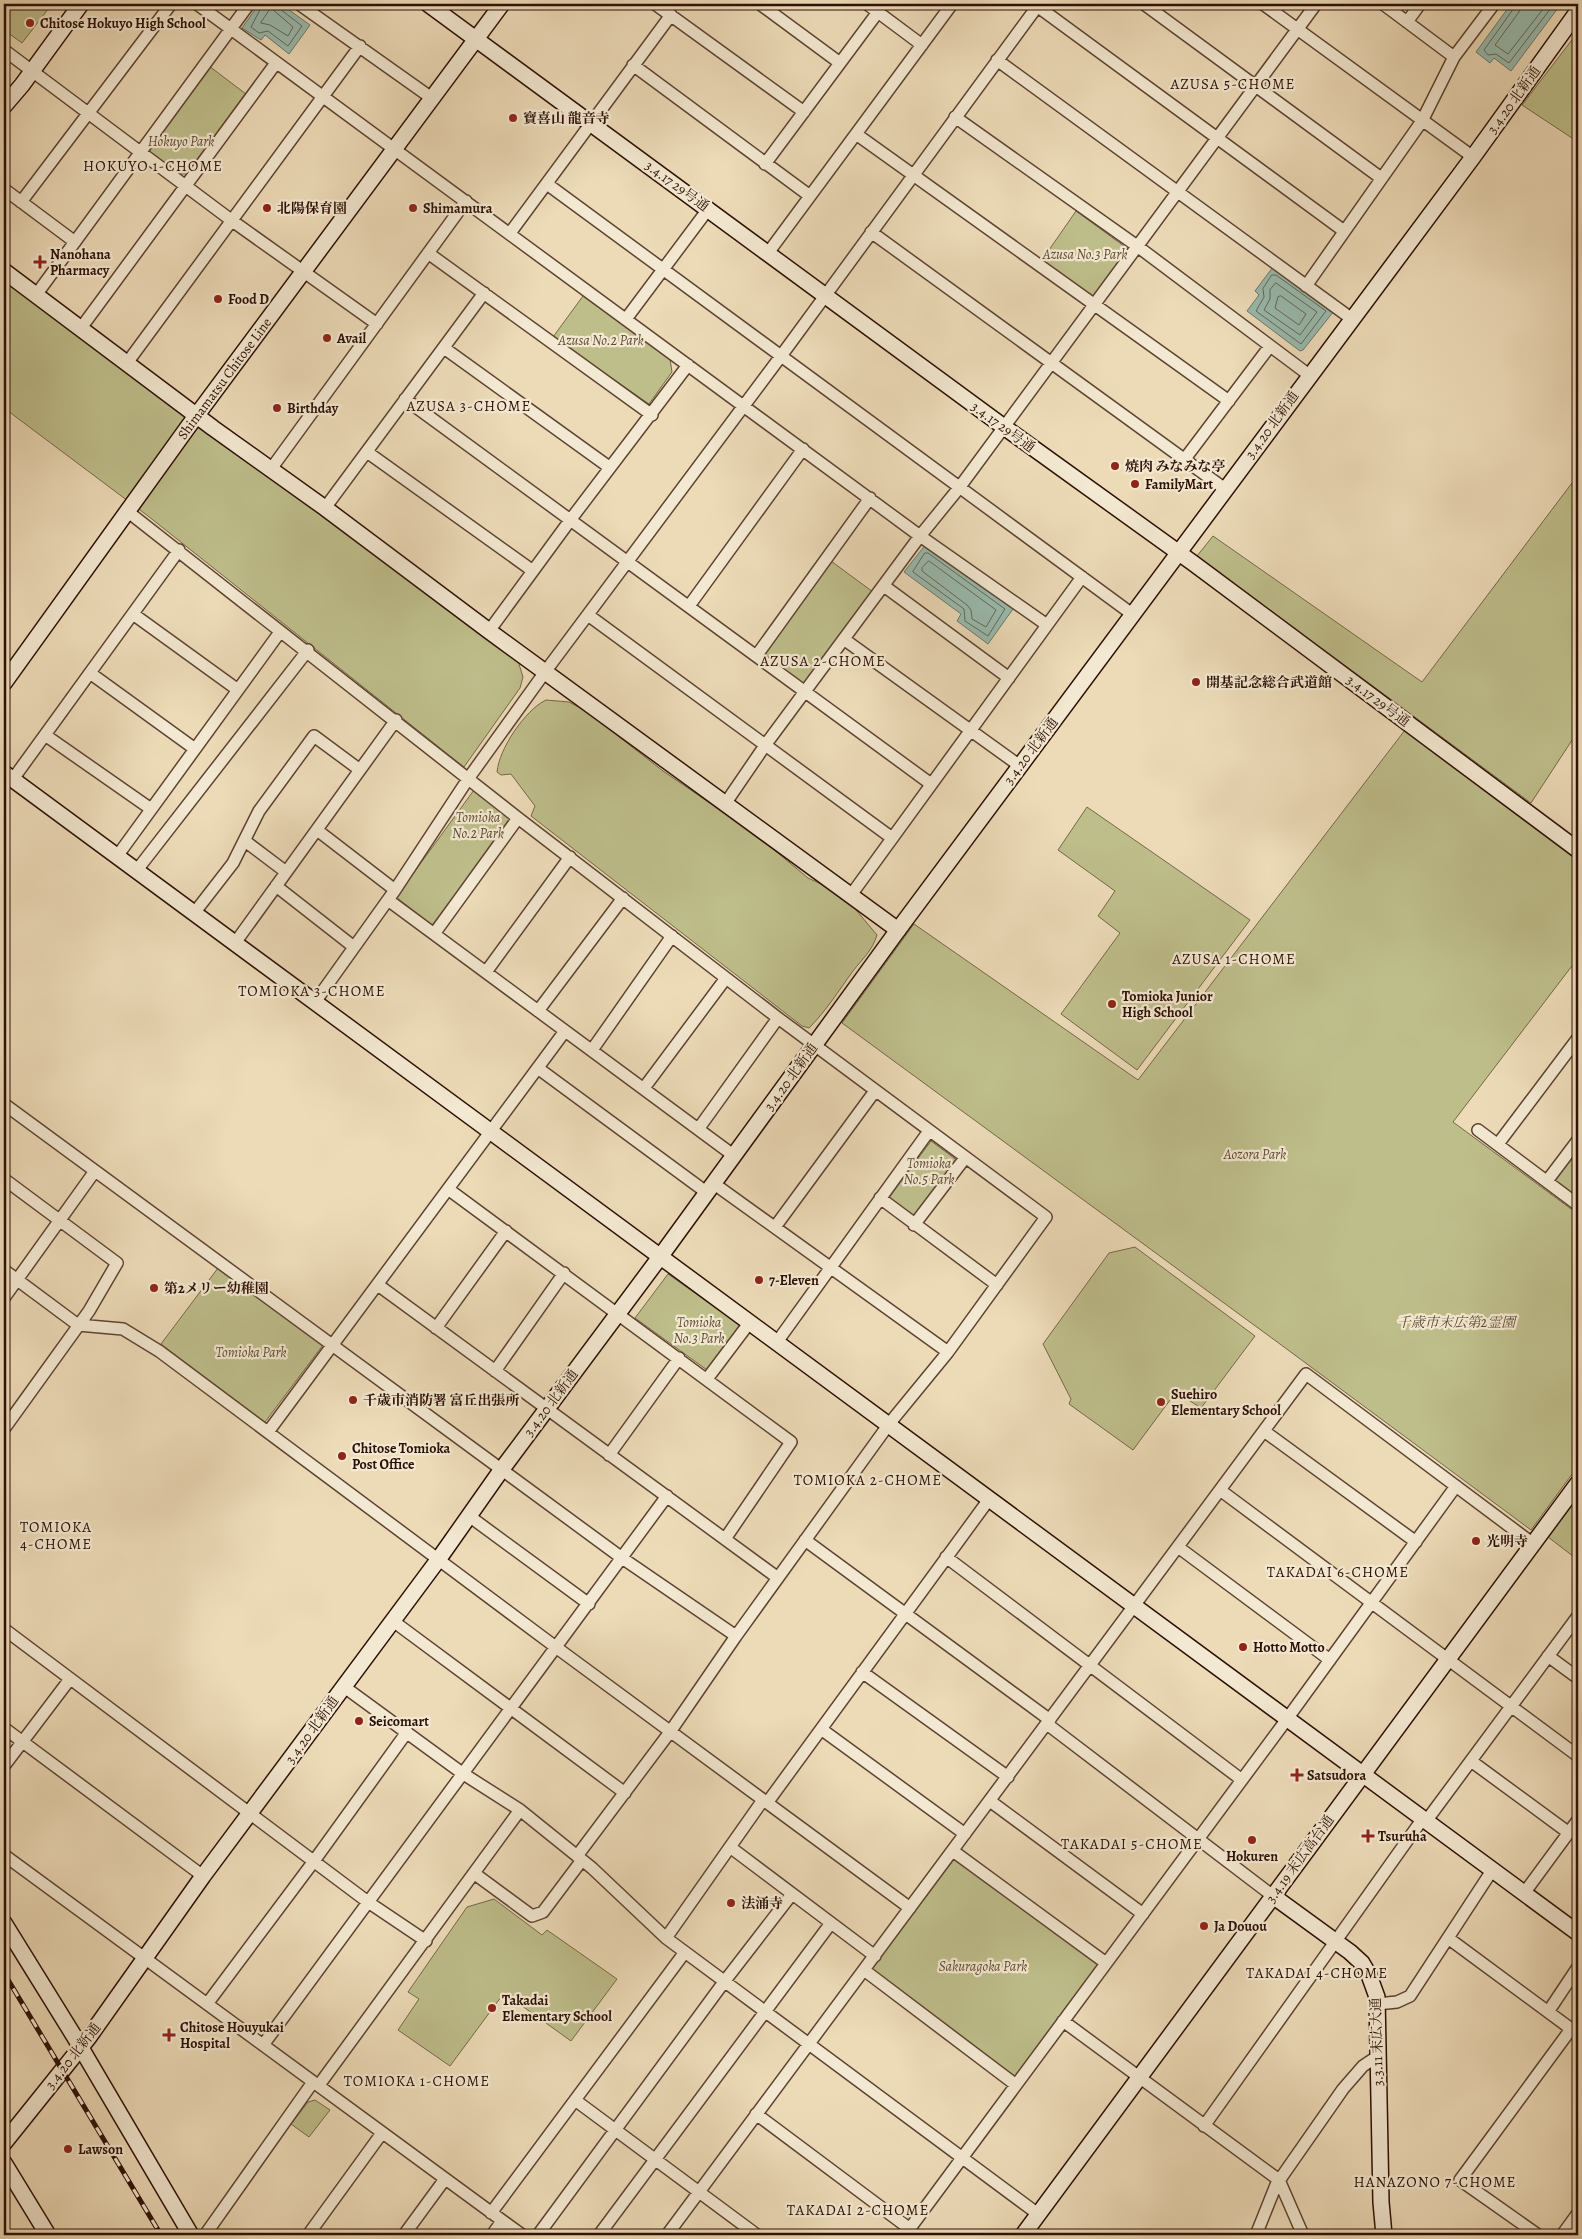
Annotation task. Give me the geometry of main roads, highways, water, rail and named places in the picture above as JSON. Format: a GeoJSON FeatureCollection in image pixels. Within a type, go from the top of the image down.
{"type":"FeatureCollection","features":[{"type":"Feature","properties":{"kind":"water"},"geometry":{"type":"Polygon","coordinates":[[[259,4],[281,4],[310,25],[289,54],[265,35],[261,40],[242,28],[259,4]]]}},
{"type":"Feature","properties":{"kind":"water"},"geometry":{"type":"Polygon","coordinates":[[[1511,4],[1561,4],[1511,71],[1494,58],[1490,63],[1476,52],[1511,4]]]}},
{"type":"Feature","properties":{"kind":"water"},"geometry":{"type":"Polygon","coordinates":[[[1273,267],[1334,311],[1303,350],[1300,351],[1247,311],[1259,295],[1255,291],[1273,267]]]}},
{"type":"Feature","properties":{"kind":"water"},"geometry":{"type":"Polygon","coordinates":[[[926,544],[1013,609],[988,644],[957,621],[961,614],[904,572],[926,544]]]}},
{"type":"Feature","properties":{"kind":"railway"},"geometry":{"type":"LineString","coordinates":[[4,1973],[161,2235]]}},
{"type":"Feature","properties":{"kind":"place","name":"Chitose Hokuyo High School"},"geometry":{"type":"Point","coordinates":[30,23]}},
{"type":"Feature","properties":{"kind":"place","name":"寶喜山 龍音寺"},"geometry":{"type":"Point","coordinates":[513,118]}},
{"type":"Feature","properties":{"kind":"place","name":"北陽保育園"},"geometry":{"type":"Point","coordinates":[267,208]}},
{"type":"Feature","properties":{"kind":"place","name":"Shimamura"},"geometry":{"type":"Point","coordinates":[413,208]}},
{"type":"Feature","properties":{"kind":"place","name":"Nanohana Pharmacy"},"geometry":{"type":"Point","coordinates":[40,262]}},
{"type":"Feature","properties":{"kind":"place","name":"Food D"},"geometry":{"type":"Point","coordinates":[218,299]}},
{"type":"Feature","properties":{"kind":"place","name":"Avail"},"geometry":{"type":"Point","coordinates":[327,338]}},
{"type":"Feature","properties":{"kind":"place","name":"Birthday"},"geometry":{"type":"Point","coordinates":[277,408]}},
{"type":"Feature","properties":{"kind":"place","name":"焼肉 みなみな亭"},"geometry":{"type":"Point","coordinates":[1115,466]}},
{"type":"Feature","properties":{"kind":"place","name":"FamilyMart"},"geometry":{"type":"Point","coordinates":[1135,484]}},
{"type":"Feature","properties":{"kind":"place","name":"開基記念総合武道館"},"geometry":{"type":"Point","coordinates":[1196,682]}},
{"type":"Feature","properties":{"kind":"place","name":"Tomioka Junior High School"},"geometry":{"type":"Point","coordinates":[1112,1004]}},
{"type":"Feature","properties":{"kind":"place","name":"7-Eleven"},"geometry":{"type":"Point","coordinates":[759,1280]}},
{"type":"Feature","properties":{"kind":"place","name":"第2メリー幼稚園"},"geometry":{"type":"Point","coordinates":[154,1288]}},
{"type":"Feature","properties":{"kind":"place","name":"千歳市消防署 富丘出張所"},"geometry":{"type":"Point","coordinates":[353,1400]}},
{"type":"Feature","properties":{"kind":"place","name":"Suehiro Elementary School"},"geometry":{"type":"Point","coordinates":[1161,1402]}},
{"type":"Feature","properties":{"kind":"place","name":"Chitose Tomioka Post Office"},"geometry":{"type":"Point","coordinates":[342,1456]}},
{"type":"Feature","properties":{"kind":"place","name":"光明寺"},"geometry":{"type":"Point","coordinates":[1476,1541]}},
{"type":"Feature","properties":{"kind":"place","name":"Hotto Motto"},"geometry":{"type":"Point","coordinates":[1243,1647]}},
{"type":"Feature","properties":{"kind":"place","name":"Seicomart"},"geometry":{"type":"Point","coordinates":[359,1721]}},
{"type":"Feature","properties":{"kind":"place","name":"Satsudora"},"geometry":{"type":"Point","coordinates":[1297,1775]}},
{"type":"Feature","properties":{"kind":"place","name":"Tsuruha"},"geometry":{"type":"Point","coordinates":[1368,1836]}},
{"type":"Feature","properties":{"kind":"place","name":"Hokuren"},"geometry":{"type":"Point","coordinates":[1252,1840]}},
{"type":"Feature","properties":{"kind":"place","name":"法涌寺"},"geometry":{"type":"Point","coordinates":[731,1903]}},
{"type":"Feature","properties":{"kind":"place","name":"Ja Douou"},"geometry":{"type":"Point","coordinates":[1204,1926]}},
{"type":"Feature","properties":{"kind":"place","name":"Takadai Elementary School"},"geometry":{"type":"Point","coordinates":[492,2008]}},
{"type":"Feature","properties":{"kind":"place","name":"Chitose Houyukai Hospital"},"geometry":{"type":"Point","coordinates":[169,2035]}},
{"type":"Feature","properties":{"kind":"place","name":"Lawson"},"geometry":{"type":"Point","coordinates":[68,2149]}},
{"type":"Feature","properties":{"kind":"district","name":"AZUSA 5-CHOME"},"geometry":{"type":"Point","coordinates":[1233,84]}},
{"type":"Feature","properties":{"kind":"district","name":"HOKUYO 1-CHOME"},"geometry":{"type":"Point","coordinates":[153,166]}},
{"type":"Feature","properties":{"kind":"district","name":"AZUSA 3-CHOME"},"geometry":{"type":"Point","coordinates":[469,406]}},
{"type":"Feature","properties":{"kind":"district","name":"AZUSA 2-CHOME"},"geometry":{"type":"Point","coordinates":[823,661]}},
{"type":"Feature","properties":{"kind":"district","name":"AZUSA 1-CHOME"},"geometry":{"type":"Point","coordinates":[1234,959]}},
{"type":"Feature","properties":{"kind":"district","name":"TOMIOKA 3-CHOME"},"geometry":{"type":"Point","coordinates":[312,991]}},
{"type":"Feature","properties":{"kind":"district","name":"TOMIOKA 2-CHOME"},"geometry":{"type":"Point","coordinates":[868,1480]}},
{"type":"Feature","properties":{"kind":"district","name":"TOMIOKA 4-CHOME"},"geometry":{"type":"Point","coordinates":[56,1536]}},
{"type":"Feature","properties":{"kind":"district","name":"TAKADAI 6-CHOME"},"geometry":{"type":"Point","coordinates":[1338,1572]}},
{"type":"Feature","properties":{"kind":"district","name":"TAKADAI 5-CHOME"},"geometry":{"type":"Point","coordinates":[1132,1844]}},
{"type":"Feature","properties":{"kind":"district","name":"TAKADAI 4-CHOME"},"geometry":{"type":"Point","coordinates":[1317,1973]}},
{"type":"Feature","properties":{"kind":"district","name":"TOMIOKA 1-CHOME"},"geometry":{"type":"Point","coordinates":[417,2081]}},
{"type":"Feature","properties":{"kind":"district","name":"HANAZONO 7-CHOME"},"geometry":{"type":"Point","coordinates":[1435,2182]}},
{"type":"Feature","properties":{"kind":"district","name":"TAKADAI 2-CHOME"},"geometry":{"type":"Point","coordinates":[858,2210]}},
{"type":"Feature","properties":{"kind":"park label","name":"Hokuyo Park"},"geometry":{"type":"Point","coordinates":[181,141]}},
{"type":"Feature","properties":{"kind":"park label","name":"Azusa No.3 Park"},"geometry":{"type":"Point","coordinates":[1085,254]}},
{"type":"Feature","properties":{"kind":"park label","name":"Azusa No.2 Park"},"geometry":{"type":"Point","coordinates":[601,340]}},
{"type":"Feature","properties":{"kind":"park label","name":"Tomioka No.2 Park"},"geometry":{"type":"Point","coordinates":[478,826]}},
{"type":"Feature","properties":{"kind":"park label","name":"Aozora Park"},"geometry":{"type":"Point","coordinates":[1255,1154]}},
{"type":"Feature","properties":{"kind":"park label","name":"Tomioka No.5 Park"},"geometry":{"type":"Point","coordinates":[929,1172]}},
{"type":"Feature","properties":{"kind":"park label","name":"千歳市末広第2霊園"},"geometry":{"type":"Point","coordinates":[1456,1322]}},
{"type":"Feature","properties":{"kind":"park label","name":"Tomioka No.3 Park"},"geometry":{"type":"Point","coordinates":[699,1330]}},
{"type":"Feature","properties":{"kind":"park label","name":"Tomioka Park"},"geometry":{"type":"Point","coordinates":[251,1352]}},
{"type":"Feature","properties":{"kind":"park label","name":"Sakuragoka Park"},"geometry":{"type":"Point","coordinates":[983,1966]}}]}
